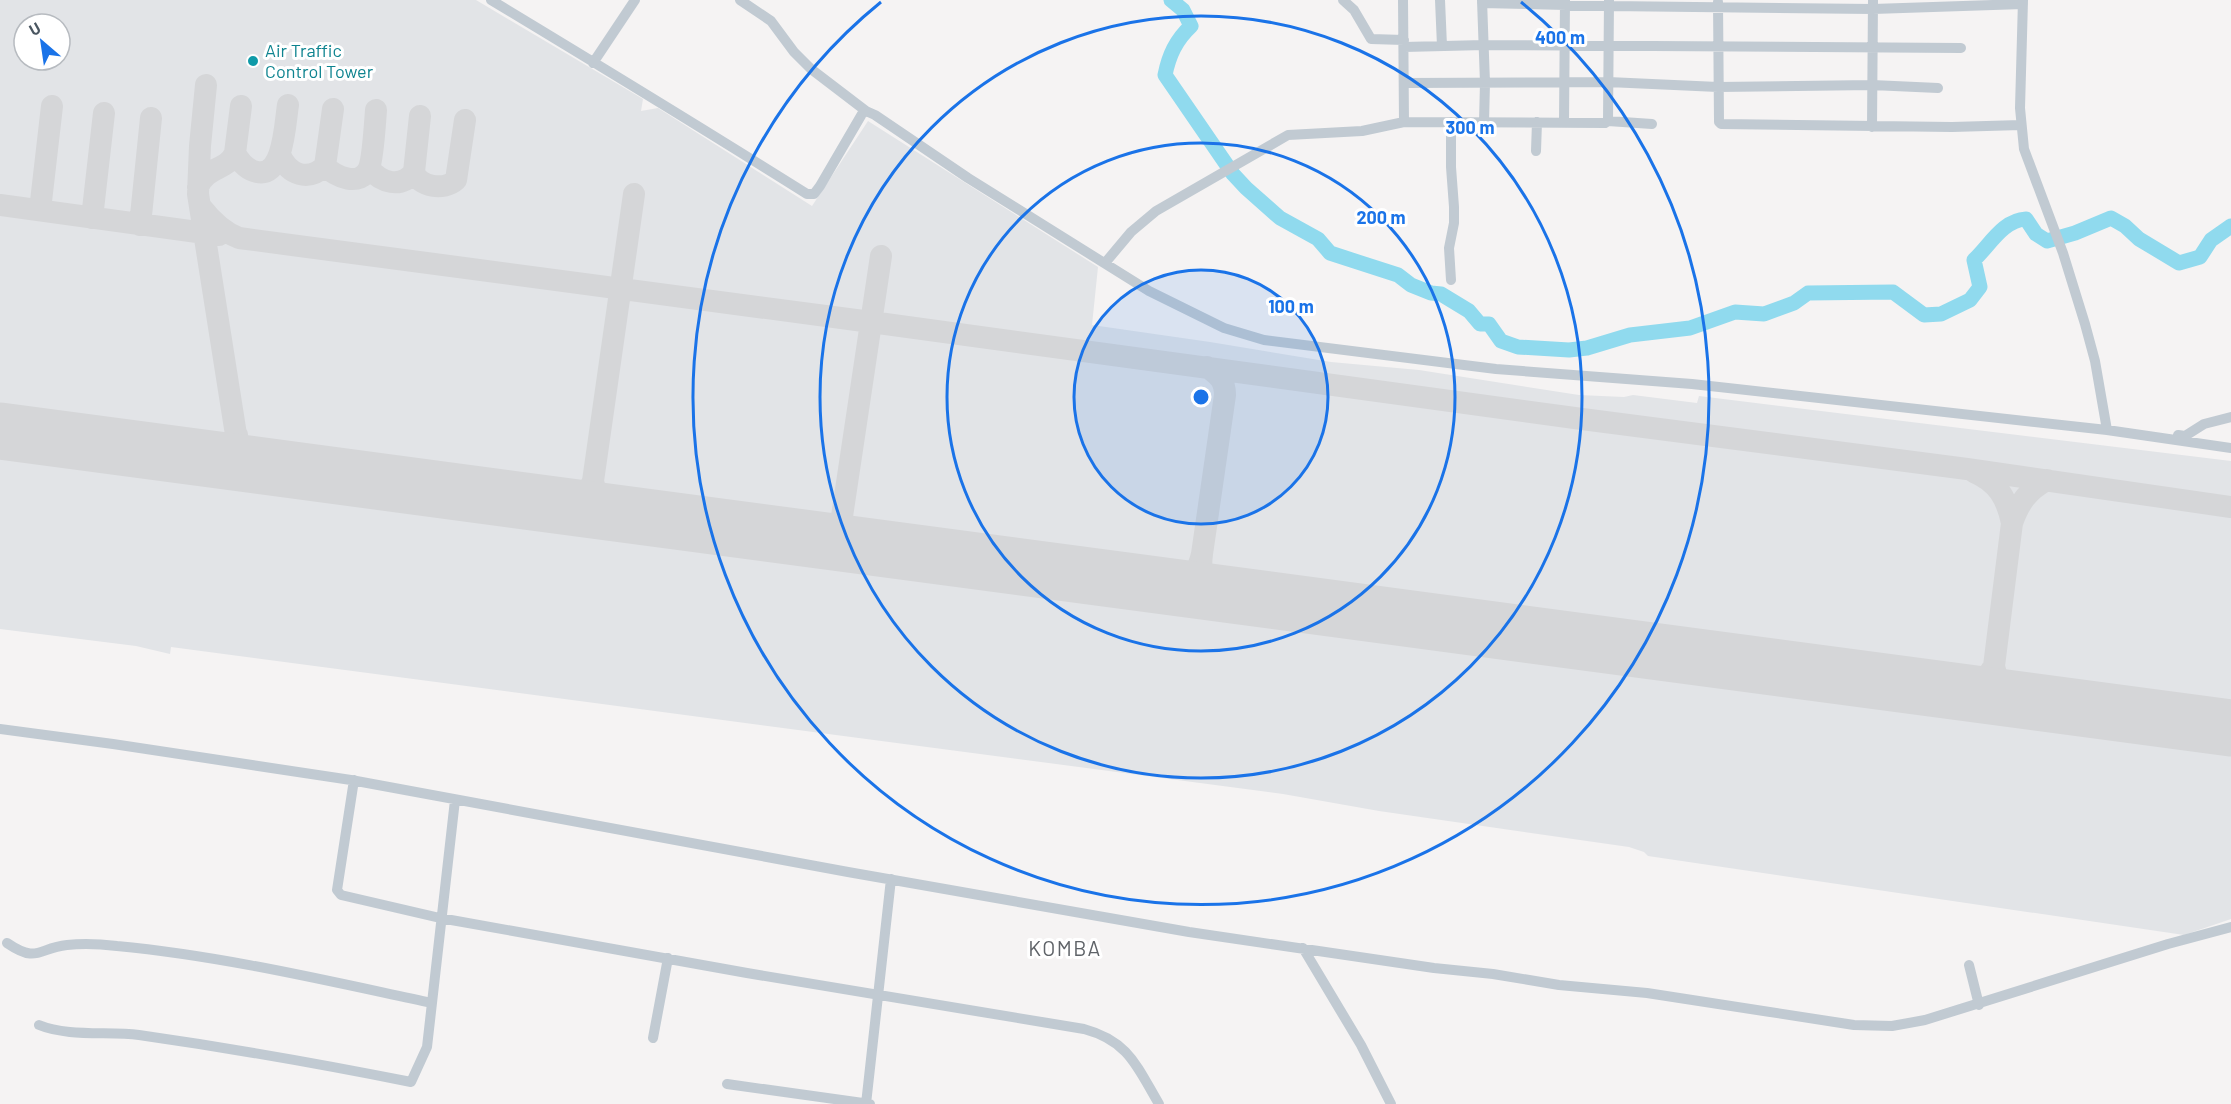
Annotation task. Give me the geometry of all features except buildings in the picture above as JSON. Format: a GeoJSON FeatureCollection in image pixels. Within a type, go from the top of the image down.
{"type":"FeatureCollection","features":[{"type":"Feature","properties":{"kind":"street"},"geometry":{"type":"LineString","coordinates":[[491,0],[807,194],[814,194],[820,186],[862,114],[866,111]]}},
{"type":"Feature","properties":{"kind":"street"},"geometry":{"type":"LineString","coordinates":[[592,63],[635,0]]}},
{"type":"Feature","properties":{"kind":"street"},"geometry":{"type":"LineString","coordinates":[[740,0],[771,21],[794,52],[815,73],[919,147],[1061,238],[1174,305],[1224,328],[1264,340],[1496,369],[1692,384],[2185,436],[2204,424],[2231,417]]}},
{"type":"Feature","properties":{"kind":"street"},"geometry":{"type":"LineString","coordinates":[[1343,0],[1354,10],[1369,38],[1442,46],[1961,48]]}},
{"type":"Feature","properties":{"kind":"street"},"geometry":{"type":"LineString","coordinates":[[1403,0],[1404,122]]}},
{"type":"Feature","properties":{"kind":"street"},"geometry":{"type":"LineString","coordinates":[[1440,0],[1442,46]]}},
{"type":"Feature","properties":{"kind":"street"},"geometry":{"type":"LineString","coordinates":[[1484,122],[1482,1],[1873,4],[2023,2],[2021,125],[2028,163],[2063,253],[2092,349],[2106,427]]}},
{"type":"Feature","properties":{"kind":"street"},"geometry":{"type":"LineString","coordinates":[[1564,122],[1565,2]]}},
{"type":"Feature","properties":{"kind":"street"},"geometry":{"type":"LineString","coordinates":[[1608,121],[1609,3]]}},
{"type":"Feature","properties":{"kind":"street"},"geometry":{"type":"LineString","coordinates":[[1718,3],[1718,87],[1719,123],[1721,124],[1872,127],[2021,125]]}},
{"type":"Feature","properties":{"kind":"street"},"geometry":{"type":"LineString","coordinates":[[1872,127],[1873,4]]}},
{"type":"Feature","properties":{"kind":"street"},"geometry":{"type":"LineString","coordinates":[[1405,83],[1608,82],[1718,87],[1872,85],[1938,88]]}},
{"type":"Feature","properties":{"kind":"street"},"geometry":{"type":"LineString","coordinates":[[1105,263],[1131,232],[1156,211],[1288,135],[1362,131],[1404,122],[1605,123],[1608,121],[1652,124]]}},
{"type":"Feature","properties":{"kind":"street"},"geometry":{"type":"LineString","coordinates":[[1451,122],[1454,207],[1454,223],[1449,248],[1451,280]]}},
{"type":"Feature","properties":{"kind":"street"},"geometry":{"type":"LineString","coordinates":[[1536,152],[1537,122]]}},
{"type":"Feature","properties":{"kind":"street"},"geometry":{"type":"LineString","coordinates":[[2106,427],[2231,448]]}},
{"type":"Feature","properties":{"kind":"street"},"geometry":{"type":"LineString","coordinates":[[0,729],[354,780],[1148,925],[1434,968],[1493,974],[1559,985],[1647,993],[1854,1025],[1904,1025],[1979,1005],[2168,944],[2231,927]]}},
{"type":"Feature","properties":{"kind":"street"},"geometry":{"type":"LineString","coordinates":[[354,780],[338,892],[343,896],[440,918],[1098,1033],[1110,1038],[1135,1063],[1159,1104]]}},
{"type":"Feature","properties":{"kind":"street"},"geometry":{"type":"LineString","coordinates":[[39,1025],[56,1031],[120,1033],[181,1041],[411,1082],[427,1047],[455,800]]}},
{"type":"Feature","properties":{"kind":"street"},"geometry":{"type":"LineString","coordinates":[[727,1084],[867,1104],[891,879]]}},
{"type":"Feature","properties":{"kind":"street"},"geometry":{"type":"LineString","coordinates":[[7,943],[17,950],[36,955],[55,948],[74,945],[112,945],[156,949],[432,1003]]}},
{"type":"Feature","properties":{"kind":"street"},"geometry":{"type":"LineString","coordinates":[[1303,948],[1361,1046],[1391,1104]]}},
{"type":"Feature","properties":{"kind":"street"},"geometry":{"type":"LineString","coordinates":[[653,1038],[668,958]]}},
{"type":"Feature","properties":{"kind":"street"},"geometry":{"type":"LineString","coordinates":[[1969,965],[1979,1005]]}},
{"type":"Feature","properties":{"kind":"shaded area"},"geometry":{"type":"Polygon","coordinates":[[[0,0],[476,0],[643,99],[641,111],[658,108],[812,206],[868,121],[1098,267],[1092,325],[1331,362],[1419,370],[1579,395],[1624,397],[1633,395],[1697,403],[1699,396],[2231,461],[2231,919],[2184,935],[1648,856],[1644,852],[1629,847],[1379,811],[1283,794],[171,647],[170,654],[136,646],[0,629],[0,0]]]}},
{"type":"Feature","properties":{"kind":"waterway"},"geometry":{"type":"LineString","coordinates":[[1171,0],[1183,10],[1191,26],[1174,48],[1165,75],[1233,174],[1246,188],[1280,218],[1318,239],[1330,253],[1398,275],[1411,285],[1431,293],[1441,294],[1469,311],[1480,324],[1489,324],[1501,341],[1518,347],[1569,350],[1587,348],[1630,335],[1690,328],[1735,312],[1764,314],[1794,303],[1808,293],[1893,292],[1924,315],[1941,314],[1970,300],[1980,287],[1974,260],[1997,234],[2018,220],[2026,219],[2036,234],[2047,241],[2075,233],[2111,218],[2125,226],[2139,239],[2179,263],[2200,257],[2211,240],[2231,226]]}},
{"type":"Feature","properties":{"kind":"taxiway"},"geometry":{"type":"LineString","coordinates":[[206,85],[198,194],[237,441],[246,457],[273,468]]}},
{"type":"Feature","properties":{"kind":"taxiway"},"geometry":{"type":"LineString","coordinates":[[235,153],[244,165],[253,171],[266,172],[273,166],[282,147],[288,105]]}},
{"type":"Feature","properties":{"kind":"taxiway"},"geometry":{"type":"LineString","coordinates":[[40,210],[52,106]]}},
{"type":"Feature","properties":{"kind":"taxiway"},"geometry":{"type":"LineString","coordinates":[[198,187],[206,175],[227,163],[235,153],[241,106]]}},
{"type":"Feature","properties":{"kind":"taxiway"},"geometry":{"type":"LineString","coordinates":[[280,155],[288,167],[300,174],[312,174],[325,166],[333,109]]}},
{"type":"Feature","properties":{"kind":"taxiway"},"geometry":{"type":"LineString","coordinates":[[325,166],[335,174],[348,179],[360,178],[365,174],[372,157],[376,110]]}},
{"type":"Feature","properties":{"kind":"taxiway"},"geometry":{"type":"LineString","coordinates":[[92,218],[104,113]]}},
{"type":"Feature","properties":{"kind":"taxiway"},"geometry":{"type":"LineString","coordinates":[[369,168],[379,177],[391,182],[403,181],[414,172],[420,116]]}},
{"type":"Feature","properties":{"kind":"taxiway"},"geometry":{"type":"LineString","coordinates":[[140,225],[151,118]]}},
{"type":"Feature","properties":{"kind":"taxiway"},"geometry":{"type":"LineString","coordinates":[[414,172],[421,181],[432,186],[445,186],[456,180],[465,120]]}},
{"type":"Feature","properties":{"kind":"taxiway"},"geometry":{"type":"LineString","coordinates":[[617,513],[597,498],[593,481],[634,194]]}},
{"type":"Feature","properties":{"kind":"taxiway"},"geometry":{"type":"LineString","coordinates":[[0,205],[219,235]]}},
{"type":"Feature","properties":{"kind":"taxiway"},"geometry":{"type":"LineString","coordinates":[[201,207],[218,226],[239,238],[1967,469],[2231,507]]}},
{"type":"Feature","properties":{"kind":"taxiway"},"geometry":{"type":"LineString","coordinates":[[838,543],[881,256]]}},
{"type":"Feature","properties":{"kind":"taxiway"},"geometry":{"type":"LineString","coordinates":[[1202,554],[1225,395],[1220,379],[1207,367]]}},
{"type":"Feature","properties":{"kind":"taxiway"},"geometry":{"type":"LineString","coordinates":[[197,457],[221,453],[237,435]]}},
{"type":"Feature","properties":{"kind":"taxiway"},"geometry":{"type":"LineString","coordinates":[[1974,472],[1989,481],[2000,492],[2012,523],[1994,666]]}},
{"type":"Feature","properties":{"kind":"taxiway"},"geometry":{"type":"LineString","coordinates":[[2012,523],[2025,498],[2047,480]]}},
{"type":"Feature","properties":{"kind":"taxiway"},"geometry":{"type":"LineString","coordinates":[[555,505],[568,504],[583,497],[593,481]]}},
{"type":"Feature","properties":{"kind":"taxiway"},"geometry":{"type":"LineString","coordinates":[[1138,583],[1170,585],[1186,581],[1198,567],[1202,554],[1202,573],[1208,584],[1238,596]]}},
{"type":"Feature","properties":{"kind":"taxiway"},"geometry":{"type":"LineString","coordinates":[[1957,692],[1979,684],[1994,666],[2002,686],[2019,700]]}},
{"type":"Feature","properties":{"kind":"runway"},"geometry":{"type":"LineString","coordinates":[[0,431],[2231,728]]}},
{"type":"Feature","properties":{"kind":"place","name":"Air Traffic Control Tower"},"geometry":{"type":"Point","coordinates":[253,61]}},
{"type":"Feature","properties":{"kind":"district","name":"KOMBA"},"geometry":{"type":"Point","coordinates":[1065,949]}}]}
